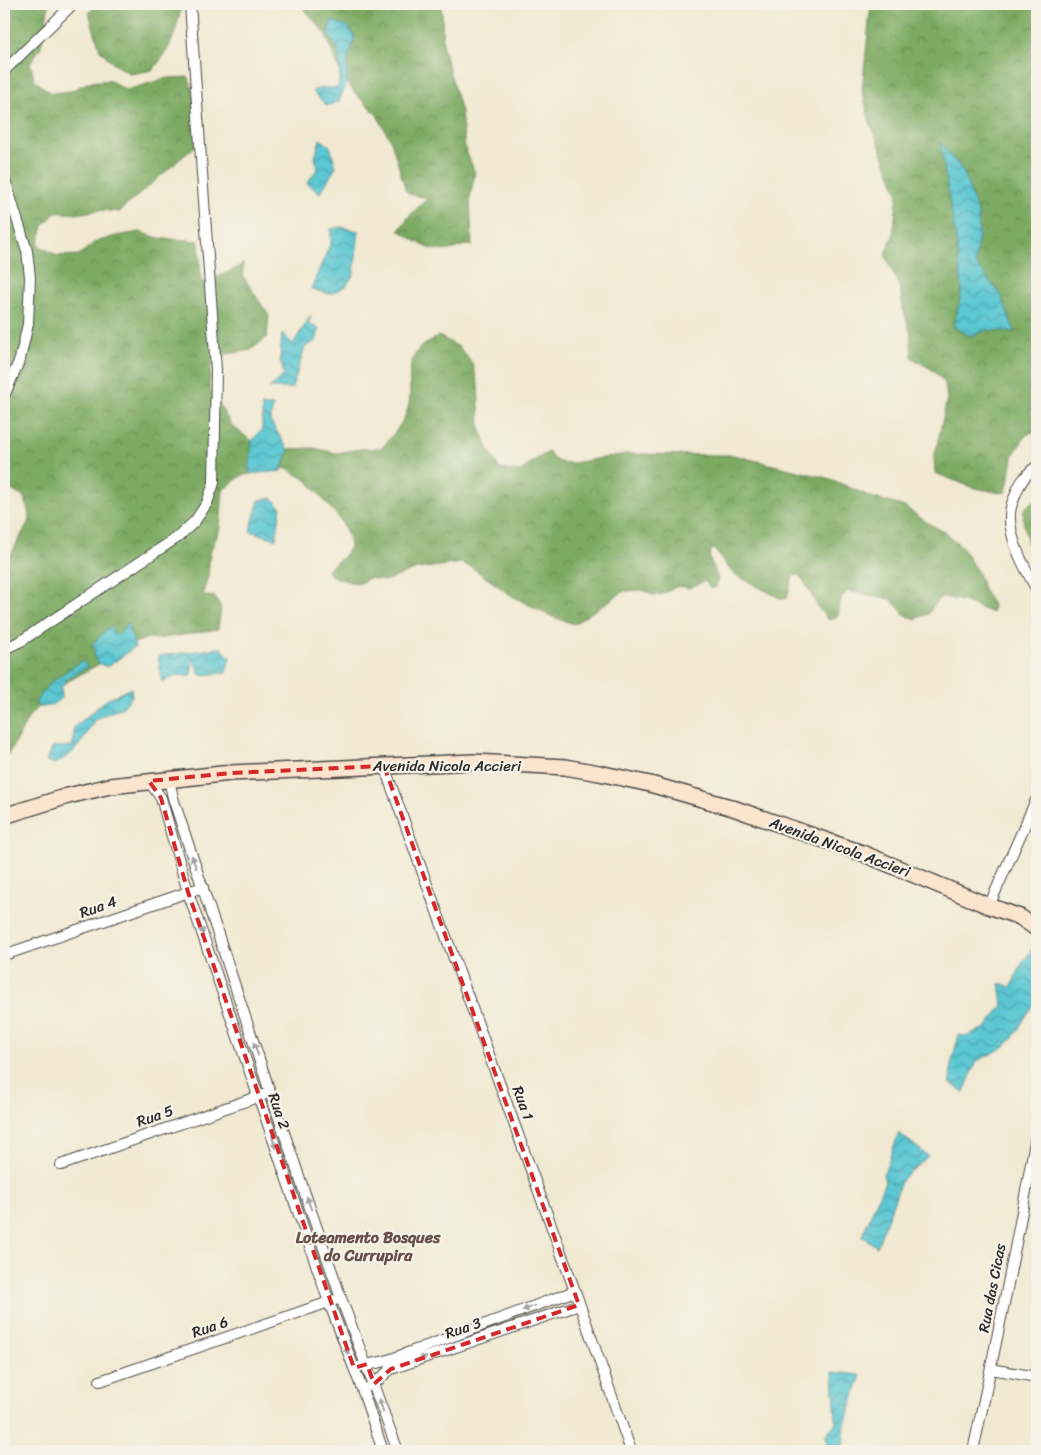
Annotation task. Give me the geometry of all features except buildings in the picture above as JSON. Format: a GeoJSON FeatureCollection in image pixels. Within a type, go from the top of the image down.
{"type":"FeatureCollection","features":[{"type":"Feature","properties":{"kind":"street"},"geometry":{"type":"LineString","coordinates":[[4,72],[30,44],[73,4]]}},
{"type":"Feature","properties":{"kind":"street"},"geometry":{"type":"LineString","coordinates":[[4,649],[21,641],[178,538],[195,521],[207,503],[214,483],[216,370],[190,4]]}},
{"type":"Feature","properties":{"kind":"street"},"geometry":{"type":"LineString","coordinates":[[4,177],[27,251],[30,277],[28,324],[20,359],[4,396]]}},
{"type":"Feature","properties":{"kind":"street"},"geometry":{"type":"LineString","coordinates":[[1037,466],[1020,483],[1011,508],[1011,530],[1028,575],[1037,590]]}},
{"type":"Feature","properties":{"kind":"street","name":"Avenida Nicola Accieri"},"geometry":{"type":"LineString","coordinates":[[4,816],[68,796],[110,786],[231,773],[474,762],[565,767],[650,784],[730,807],[862,853],[1020,917],[1037,929]]}},
{"type":"Feature","properties":{"kind":"street","name":"Rua 1"},"geometry":{"type":"LineString","coordinates":[[384,766],[575,1291],[631,1451]]}},
{"type":"Feature","properties":{"kind":"street","name":"Rua 2"},"geometry":{"type":"LineString","coordinates":[[169,779],[173,798],[270,1092],[398,1451]]}},
{"type":"Feature","properties":{"kind":"street","name":"Rua 2"},"geometry":{"type":"LineString","coordinates":[[149,781],[161,798],[188,892],[329,1302],[383,1451]]}},
{"type":"Feature","properties":{"kind":"street"},"geometry":{"type":"LineString","coordinates":[[989,906],[1037,798]]}},
{"type":"Feature","properties":{"kind":"street","name":"Rua 4"},"geometry":{"type":"LineString","coordinates":[[4,955],[203,887]]}},
{"type":"Feature","properties":{"kind":"street","name":"Avenida Nicola Accieri"},"geometry":{"type":"LineString","coordinates":[[1020,917],[1037,918]]}},
{"type":"Feature","properties":{"kind":"street","name":"Rua 5"},"geometry":{"type":"LineString","coordinates":[[61,1165],[270,1092]]}},
{"type":"Feature","properties":{"kind":"street","name":"Rua das Cicas"},"geometry":{"type":"LineString","coordinates":[[972,1451],[991,1369],[1025,1201],[1037,1130]]}},
{"type":"Feature","properties":{"kind":"street","name":"Rua 3"},"geometry":{"type":"LineString","coordinates":[[354,1368],[386,1361],[575,1291]]}},
{"type":"Feature","properties":{"kind":"street","name":"Rua 6"},"geometry":{"type":"LineString","coordinates":[[100,1382],[342,1298]]}},
{"type":"Feature","properties":{"kind":"street","name":"Rua 3"},"geometry":{"type":"LineString","coordinates":[[362,1389],[374,1384],[391,1369],[579,1305]]}},
{"type":"Feature","properties":{"kind":"street"},"geometry":{"type":"LineString","coordinates":[[991,1369],[1037,1377]]}},
{"type":"Feature","properties":{"kind":"highlighted area"},"geometry":{"type":"Polygon","coordinates":[[[384,766],[579,1305],[391,1369],[374,1384],[367,1364],[354,1368],[188,892],[161,798],[149,781],[231,773],[384,766]]]}},
{"type":"Feature","properties":{"kind":"green space"},"geometry":{"type":"Polygon","coordinates":[[[4,4],[49,4],[41,47],[30,63],[35,81],[51,93],[71,91],[89,82],[109,80],[126,90],[167,78],[189,77],[197,114],[200,142],[120,212],[100,210],[76,214],[56,212],[43,226],[38,245],[58,256],[79,255],[95,242],[140,232],[158,238],[199,241],[201,282],[206,282],[237,268],[243,263],[243,276],[269,316],[267,337],[251,350],[227,354],[211,367],[209,387],[231,425],[249,439],[269,450],[313,448],[337,453],[382,448],[406,414],[410,400],[410,371],[414,356],[421,347],[439,336],[459,347],[472,363],[478,384],[480,428],[489,450],[500,469],[520,472],[536,459],[549,452],[553,459],[572,463],[627,454],[733,455],[831,479],[871,497],[905,507],[946,533],[961,546],[978,573],[984,591],[993,605],[992,613],[963,601],[943,597],[938,599],[928,614],[914,619],[904,614],[891,599],[848,591],[842,596],[840,601],[839,614],[834,619],[829,620],[819,609],[804,581],[798,575],[793,576],[787,598],[782,599],[733,574],[714,549],[711,550],[709,556],[718,579],[716,587],[710,588],[705,581],[689,588],[678,586],[660,595],[653,595],[643,590],[624,591],[574,624],[553,617],[512,596],[471,567],[461,563],[417,569],[385,581],[369,578],[360,583],[350,582],[332,576],[327,570],[343,557],[350,547],[348,535],[340,519],[308,481],[288,469],[277,468],[241,476],[223,490],[220,529],[210,552],[208,576],[203,593],[205,596],[215,597],[221,608],[218,629],[158,639],[149,638],[124,646],[108,659],[65,683],[30,715],[8,755],[4,757],[4,562],[10,556],[30,519],[25,498],[4,486],[4,4]]]}},
{"type":"Feature","properties":{"kind":"green space"},"geometry":{"type":"Polygon","coordinates":[[[96,4],[183,4],[172,40],[153,70],[131,74],[114,64],[100,50],[89,13],[96,4]]]}},
{"type":"Feature","properties":{"kind":"green space"},"geometry":{"type":"Polygon","coordinates":[[[300,4],[440,4],[443,48],[461,112],[465,148],[475,173],[470,197],[472,246],[463,246],[449,250],[435,250],[422,245],[399,230],[409,216],[428,198],[410,194],[406,191],[391,141],[377,115],[355,93],[341,74],[325,33],[300,4]]]}},
{"type":"Feature","properties":{"kind":"green space"},"geometry":{"type":"Polygon","coordinates":[[[871,4],[1037,4],[1037,430],[1026,435],[1014,454],[1006,492],[1000,493],[971,487],[935,473],[934,459],[947,399],[945,383],[934,371],[912,358],[910,331],[903,309],[900,289],[885,254],[893,236],[898,193],[870,122],[862,90],[871,4]]]}},
{"type":"Feature","properties":{"kind":"green space"},"geometry":{"type":"Polygon","coordinates":[[[1037,500],[1037,555],[1028,544],[1023,520],[1024,509],[1030,503],[1037,500]]]}},
{"type":"Feature","properties":{"kind":"water"},"geometry":{"type":"Polygon","coordinates":[[[331,21],[348,26],[355,37],[348,58],[347,83],[339,101],[327,106],[312,91],[321,88],[338,88],[340,74],[338,49],[328,34],[331,21]]]}},
{"type":"Feature","properties":{"kind":"water"},"geometry":{"type":"Polygon","coordinates":[[[320,139],[330,146],[336,167],[320,193],[307,183],[318,168],[315,158],[320,139]]]}},
{"type":"Feature","properties":{"kind":"water"},"geometry":{"type":"Polygon","coordinates":[[[940,142],[963,171],[978,214],[979,234],[975,263],[1001,295],[1015,332],[987,330],[971,336],[954,327],[962,289],[940,142]]]}},
{"type":"Feature","properties":{"kind":"water"},"geometry":{"type":"Polygon","coordinates":[[[341,227],[359,231],[354,274],[346,286],[330,294],[311,289],[331,242],[331,229],[341,227]]]}},
{"type":"Feature","properties":{"kind":"water"},"geometry":{"type":"Polygon","coordinates":[[[311,315],[308,324],[319,328],[316,341],[305,347],[292,388],[269,388],[284,375],[280,359],[282,333],[293,344],[311,315]]]}},
{"type":"Feature","properties":{"kind":"water"},"geometry":{"type":"Polygon","coordinates":[[[262,406],[273,406],[270,421],[289,451],[281,471],[249,474],[252,441],[262,429],[262,406]]]}},
{"type":"Feature","properties":{"kind":"water"},"geometry":{"type":"Polygon","coordinates":[[[272,498],[281,507],[276,539],[250,531],[259,500],[272,498]]]}},
{"type":"Feature","properties":{"kind":"water"},"geometry":{"type":"Polygon","coordinates":[[[127,622],[135,647],[107,667],[99,663],[94,657],[95,648],[91,646],[110,626],[116,636],[122,631],[127,622]]]}},
{"type":"Feature","properties":{"kind":"water"},"geometry":{"type":"Polygon","coordinates":[[[221,648],[230,657],[226,673],[200,675],[193,658],[191,676],[176,675],[162,682],[158,656],[221,648]]]}},
{"type":"Feature","properties":{"kind":"water"},"geometry":{"type":"Polygon","coordinates":[[[82,661],[88,667],[69,677],[61,688],[62,697],[51,705],[38,707],[36,702],[45,689],[56,678],[82,661]]]}},
{"type":"Feature","properties":{"kind":"water"},"geometry":{"type":"Polygon","coordinates":[[[131,688],[132,696],[123,707],[95,719],[82,741],[72,753],[55,764],[46,761],[53,747],[73,746],[74,727],[108,699],[131,688]]]}},
{"type":"Feature","properties":{"kind":"water"},"geometry":{"type":"Polygon","coordinates":[[[1032,949],[1037,949],[1037,1002],[1005,1046],[977,1061],[964,1092],[950,1083],[951,1065],[959,1035],[968,1036],[976,1031],[985,1029],[1003,1005],[1000,983],[1011,987],[1023,962],[1032,949]]]}},
{"type":"Feature","properties":{"kind":"water"},"geometry":{"type":"Polygon","coordinates":[[[899,1133],[928,1156],[902,1179],[877,1247],[862,1236],[885,1181],[883,1175],[899,1133]]]}},
{"type":"Feature","properties":{"kind":"water"},"geometry":{"type":"Polygon","coordinates":[[[833,1372],[861,1375],[845,1424],[843,1451],[827,1451],[826,1434],[836,1423],[833,1372]]]}},
{"type":"Feature","properties":{"kind":"district","name":"Loteamento Bosques do Currupira"},"geometry":{"type":"Point","coordinates":[368,1246]}}]}
